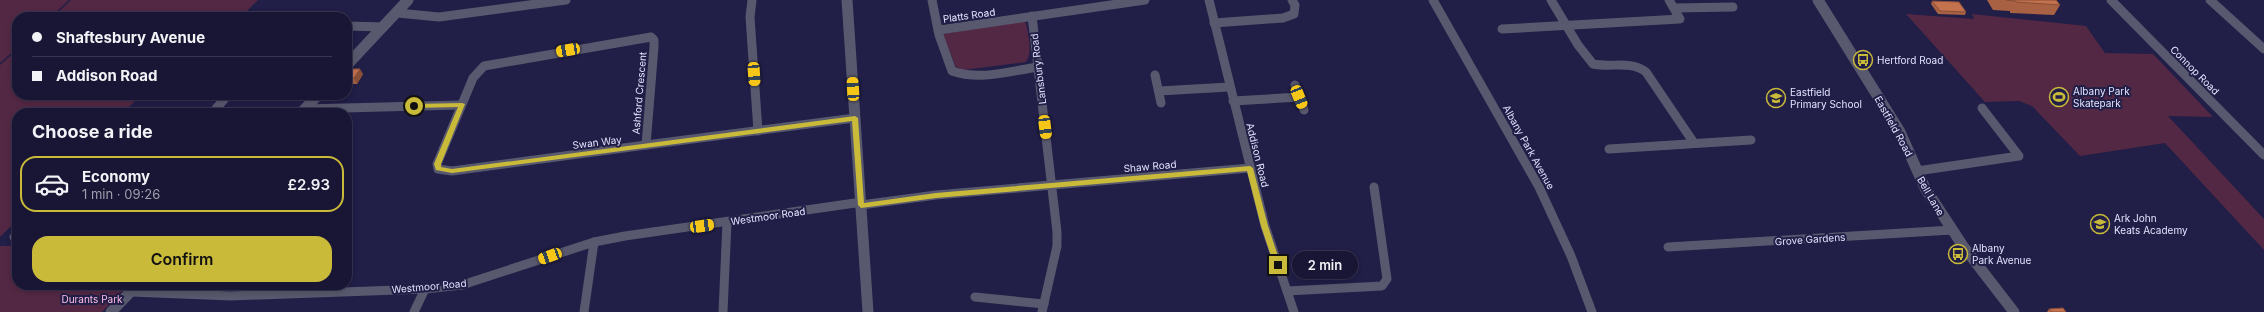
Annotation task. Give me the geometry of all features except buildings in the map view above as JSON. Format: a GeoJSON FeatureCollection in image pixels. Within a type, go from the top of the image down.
{"type":"FeatureCollection","features":[{"type":"Feature","properties":{"kind":"street"},"geometry":{"type":"LineString","coordinates":[[352,60],[398,13],[408,0]]}},
{"type":"Feature","properties":{"kind":"street"},"geometry":{"type":"LineString","coordinates":[[398,13],[439,17],[566,0]]}},
{"type":"Feature","properties":{"kind":"street"},"geometry":{"type":"LineString","coordinates":[[752,0],[750,17],[758,131]]}},
{"type":"Feature","properties":{"kind":"street"},"geometry":{"type":"LineString","coordinates":[[847,0],[868,312]]}},
{"type":"Feature","properties":{"kind":"street"},"geometry":{"type":"LineString","coordinates":[[932,0],[939,36],[952,70],[960,74],[971,76],[1038,67]]}},
{"type":"Feature","properties":{"kind":"street","name":"Platts Road"},"geometry":{"type":"LineString","coordinates":[[939,30],[1145,0]]}},
{"type":"Feature","properties":{"kind":"street","name":"Addison Road"},"geometry":{"type":"LineString","coordinates":[[1209,0],[1229,87],[1265,226],[1294,312]]}},
{"type":"Feature","properties":{"kind":"street"},"geometry":{"type":"LineString","coordinates":[[1214,23],[1283,18],[1294,14],[1295,6],[1292,0]]}},
{"type":"Feature","properties":{"kind":"street","name":"Albany Park Avenue"},"geometry":{"type":"LineString","coordinates":[[1433,0],[1539,187],[1571,256],[1592,312]]}},
{"type":"Feature","properties":{"kind":"street"},"geometry":{"type":"LineString","coordinates":[[1551,0],[1589,61],[1601,65],[1632,64],[1643,69],[1694,143]]}},
{"type":"Feature","properties":{"kind":"street"},"geometry":{"type":"LineString","coordinates":[[1502,29],[1680,19],[1669,0]]}},
{"type":"Feature","properties":{"kind":"street","name":"Eastfield Road"},"geometry":{"type":"LineString","coordinates":[[1818,0],[1900,132],[1918,171]]}},
{"type":"Feature","properties":{"kind":"street","name":"Connop Road"},"geometry":{"type":"LineString","coordinates":[[2111,0],[2264,155]]}},
{"type":"Feature","properties":{"kind":"street"},"geometry":{"type":"LineString","coordinates":[[2210,0],[2264,49]]}},
{"type":"Feature","properties":{"kind":"street"},"geometry":{"type":"LineString","coordinates":[[1675,8],[1733,7]]}},
{"type":"Feature","properties":{"kind":"street","name":"Lansbury Road"},"geometry":{"type":"LineString","coordinates":[[1032,16],[1052,186],[1057,246],[1043,308]]}},
{"type":"Feature","properties":{"kind":"street"},"geometry":{"type":"LineString","coordinates":[[352,26],[384,27]]}},
{"type":"Feature","properties":{"kind":"street","name":"Ashford Crescent"},"geometry":{"type":"LineString","coordinates":[[474,78],[479,69],[492,64],[651,37],[654,40],[654,47],[646,146]]}},
{"type":"Feature","properties":{"kind":"street"},"geometry":{"type":"LineString","coordinates":[[1154,75],[1161,102]]}},
{"type":"Feature","properties":{"kind":"street","name":"Swan Way"},"geometry":{"type":"LineString","coordinates":[[474,78],[437,164],[438,169],[443,171],[855,118]]}},
{"type":"Feature","properties":{"kind":"street"},"geometry":{"type":"LineString","coordinates":[[1295,85],[1304,110]]}},
{"type":"Feature","properties":{"kind":"street"},"geometry":{"type":"LineString","coordinates":[[1159,91],[1229,87]]}},
{"type":"Feature","properties":{"kind":"street"},"geometry":{"type":"LineString","coordinates":[[1233,101],[1299,97]]}},
{"type":"Feature","properties":{"kind":"street"},"geometry":{"type":"LineString","coordinates":[[216,108],[224,100]]}},
{"type":"Feature","properties":{"kind":"street"},"geometry":{"type":"LineString","coordinates":[[306,108],[313,100]]}},
{"type":"Feature","properties":{"kind":"street"},"geometry":{"type":"LineString","coordinates":[[352,109],[462,104]]}},
{"type":"Feature","properties":{"kind":"street","name":"Bell Lane"},"geometry":{"type":"LineString","coordinates":[[1982,108],[2019,156],[1918,171],[1925,188],[1952,230],[2014,312]]}},
{"type":"Feature","properties":{"kind":"street"},"geometry":{"type":"LineString","coordinates":[[1609,149],[1751,140]]}},
{"type":"Feature","properties":{"kind":"street","name":"Shaw Road"},"geometry":{"type":"LineString","coordinates":[[861,205],[936,195],[1250,168]]}},
{"type":"Feature","properties":{"kind":"street"},"geometry":{"type":"LineString","coordinates":[[1287,292],[1382,286],[1387,279],[1374,187]]}},
{"type":"Feature","properties":{"kind":"street","name":"Westmoor Road"},"geometry":{"type":"LineString","coordinates":[[158,290],[231,296],[425,289],[462,285],[594,242],[625,236],[855,203],[861,205]]}},
{"type":"Feature","properties":{"kind":"street"},"geometry":{"type":"LineString","coordinates":[[723,312],[727,222]]}},
{"type":"Feature","properties":{"kind":"street","name":"Grove Gardens"},"geometry":{"type":"LineString","coordinates":[[1668,248],[1952,230]]}},
{"type":"Feature","properties":{"kind":"street"},"geometry":{"type":"LineString","coordinates":[[584,312],[594,242]]}},
{"type":"Feature","properties":{"kind":"street"},"geometry":{"type":"LineString","coordinates":[[414,312],[425,289]]}},
{"type":"Feature","properties":{"kind":"street"},"geometry":{"type":"LineString","coordinates":[[111,312],[132,290]]}},
{"type":"Feature","properties":{"kind":"street"},"geometry":{"type":"LineString","coordinates":[[975,297],[1043,308]]}},
{"type":"Feature","properties":{"kind":"green space"},"geometry":{"type":"Polygon","coordinates":[[[0,0],[69,0],[56,12],[12,12],[12,52],[0,63],[0,0]]]}},
{"type":"Feature","properties":{"kind":"green space"},"geometry":{"type":"Polygon","coordinates":[[[71,0],[258,0],[246,12],[58,12],[71,0]]]}},
{"type":"Feature","properties":{"kind":"green space"},"geometry":{"type":"Polygon","coordinates":[[[1906,14],[1974,19],[1972,14],[2086,26],[2105,53],[2153,54],[2213,117],[2168,116],[2264,219],[2264,250],[2165,143],[2080,156],[2032,106],[2019,101],[1985,102],[1906,14]]]}},
{"type":"Feature","properties":{"kind":"green space"},"geometry":{"type":"Polygon","coordinates":[[[1020,20],[1026,23],[1029,38],[1030,48],[1026,62],[963,70],[956,67],[943,34],[1020,20]]]}},
{"type":"Feature","properties":{"kind":"green space"},"geometry":{"type":"Polygon","coordinates":[[[12,54],[12,100],[136,100],[128,108],[12,108],[12,225],[0,237],[0,65],[12,54]]]}},
{"type":"Feature","properties":{"kind":"green space","name":"Durants Park"},"geometry":{"type":"Polygon","coordinates":[[[0,246],[12,246],[12,290],[123,290],[102,312],[0,312],[0,246]]]}},
{"type":"Feature","properties":{"kind":"place","name":"Hertford Road"},"geometry":{"type":"Point","coordinates":[1863,60]}},
{"type":"Feature","properties":{"kind":"place","name":"Albany Park Skatepark"},"geometry":{"type":"Point","coordinates":[2059,97]}},
{"type":"Feature","properties":{"kind":"place","name":"Eastfield Primary School"},"geometry":{"type":"Point","coordinates":[1776,98]}},
{"type":"Feature","properties":{"kind":"place","name":"Ark John Keats Academy"},"geometry":{"type":"Point","coordinates":[2100,224]}},
{"type":"Feature","properties":{"kind":"place","name":"Albany Park Avenue"},"geometry":{"type":"Point","coordinates":[1958,254]}},
{"type":"Feature","properties":{"kind":"route"},"geometry":{"type":"LineString","coordinates":[[414,106],[462,104],[437,164],[438,169],[443,171],[855,118],[861,205],[936,195],[1250,168],[1265,226],[1278,265]]}}]}
